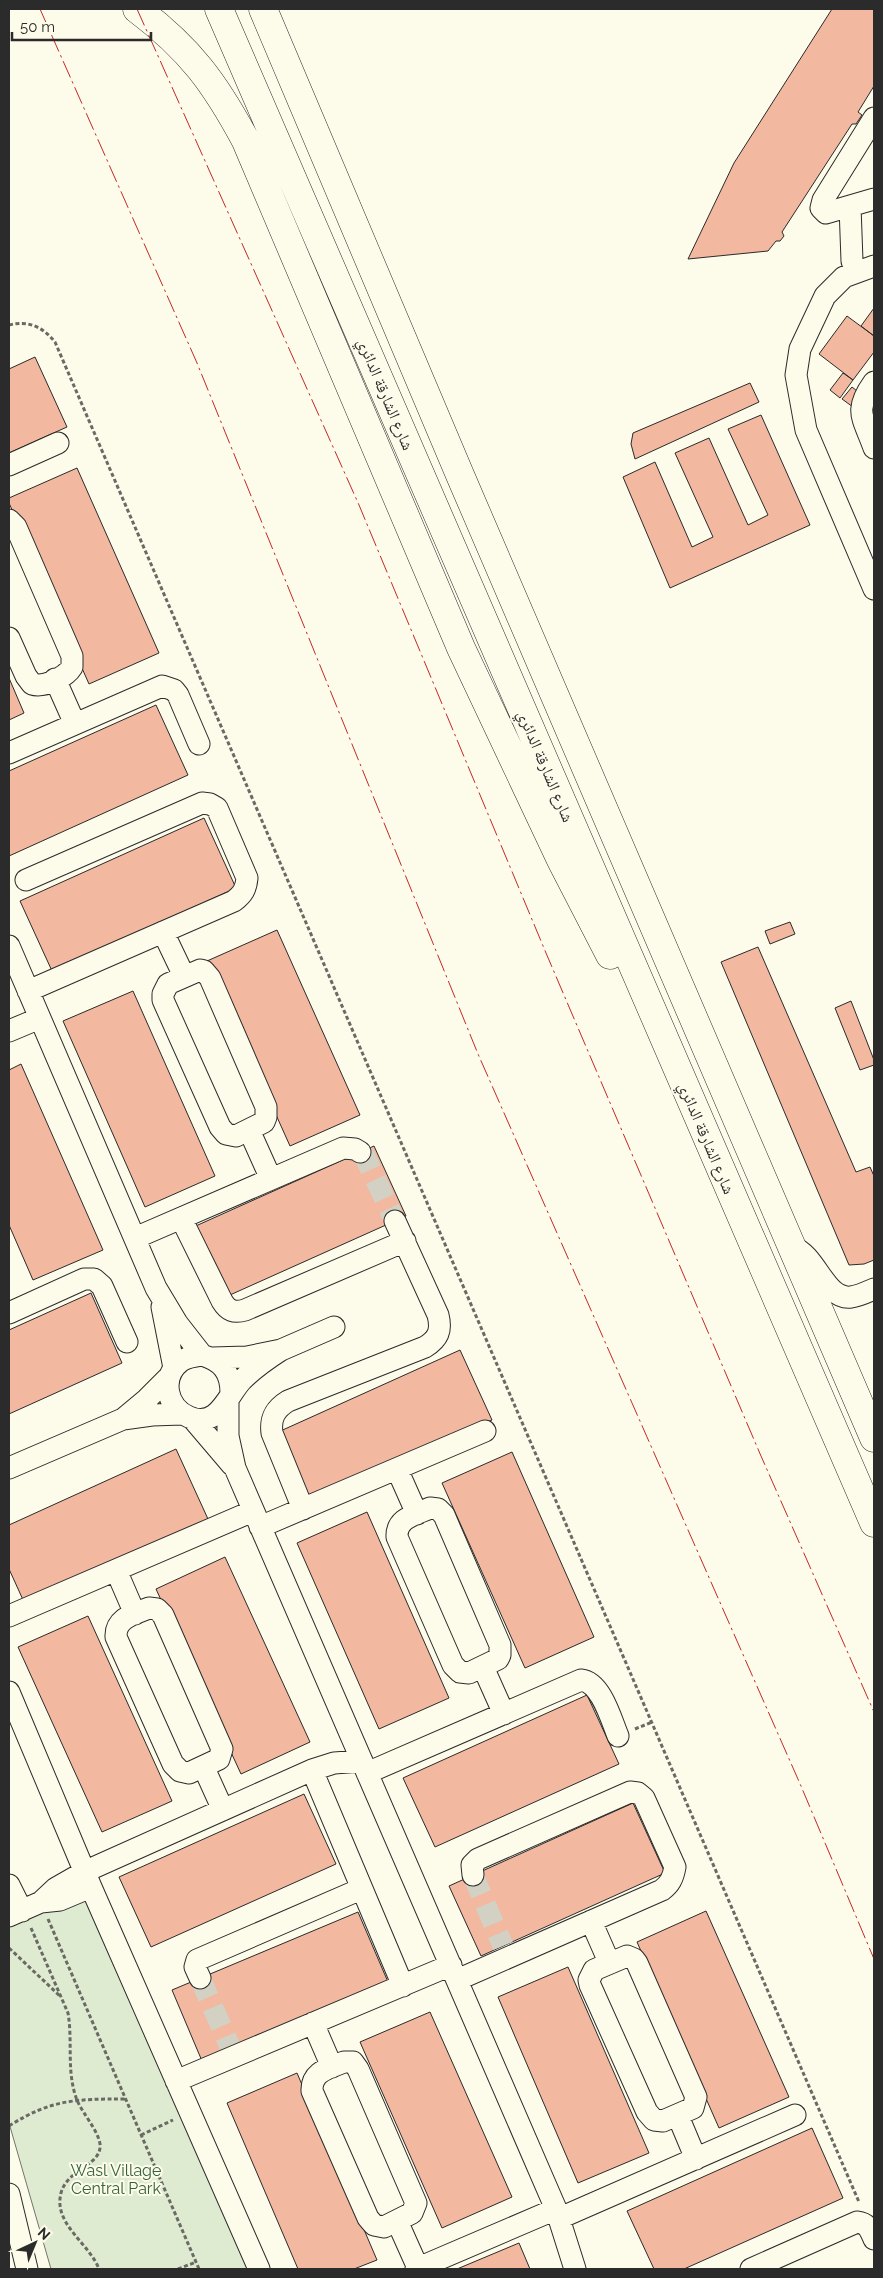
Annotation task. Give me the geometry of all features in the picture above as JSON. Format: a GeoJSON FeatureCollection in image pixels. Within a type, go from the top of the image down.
{"type":"FeatureCollection","features":[{"type":"Feature","properties":{"kind":"highway"},"geometry":{"type":"LineString","coordinates":[[137,9],[163,28],[196,62],[224,100],[246,141],[454,631],[492,716],[600,937],[684,1086]]}},
{"type":"Feature","properties":{"kind":"highway","name":"شارع الشارقة الدائري"},"geometry":{"type":"LineString","coordinates":[[219,9],[874,1523]]}},
{"type":"Feature","properties":{"kind":"highway"},"geometry":{"type":"LineString","coordinates":[[263,9],[464,484],[874,1438]]}},
{"type":"Feature","properties":{"kind":"street"},"geometry":{"type":"LineString","coordinates":[[874,118],[823,200],[821,208],[826,213],[874,199]]}},
{"type":"Feature","properties":{"kind":"street"},"geometry":{"type":"LineString","coordinates":[[850,206],[852,261]]}},
{"type":"Feature","properties":{"kind":"street"},"geometry":{"type":"LineString","coordinates":[[803,327],[816,289],[826,277],[852,261],[874,259]]}},
{"type":"Feature","properties":{"kind":"street"},"geometry":{"type":"LineString","coordinates":[[874,266],[844,278],[834,286],[803,327],[787,353],[785,375],[791,404],[806,430],[874,589]]}},
{"type":"Feature","properties":{"kind":"street"},"geometry":{"type":"LineString","coordinates":[[874,382],[862,400],[860,409],[874,448]]}},
{"type":"Feature","properties":{"kind":"street"},"geometry":{"type":"LineString","coordinates":[[9,465],[58,443]]}},
{"type":"Feature","properties":{"kind":"street"},"geometry":{"type":"LineString","coordinates":[[9,520],[16,527],[72,656],[74,662],[70,671],[55,679],[37,685],[28,681],[9,638]]}},
{"type":"Feature","properties":{"kind":"street"},"geometry":{"type":"LineString","coordinates":[[55,679],[75,724]]}},
{"type":"Feature","properties":{"kind":"street"},"geometry":{"type":"LineString","coordinates":[[9,753],[162,686],[168,687],[178,696],[199,744]]}},
{"type":"Feature","properties":{"kind":"street"},"geometry":{"type":"LineString","coordinates":[[26,880],[202,803],[210,804],[217,808],[245,869],[247,878],[246,887],[242,895],[234,901],[28,991]]}},
{"type":"Feature","properties":{"kind":"street"},"geometry":{"type":"LineString","coordinates":[[163,932],[184,976]]}},
{"type":"Feature","properties":{"kind":"street"},"geometry":{"type":"LineString","coordinates":[[9,946],[156,1288],[178,1323],[207,1356],[221,1364],[227,1372],[231,1382],[228,1436],[235,1468],[558,2214],[575,2269]]}},
{"type":"Feature","properties":{"kind":"street"},"geometry":{"type":"LineString","coordinates":[[200,970],[204,971],[210,978],[266,1107],[264,1122],[249,1130],[231,1136],[222,1131],[163,1000],[163,994],[168,984],[200,970]]}},
{"type":"Feature","properties":{"kind":"street"},"geometry":{"type":"LineString","coordinates":[[9,1031],[40,1018]]}},
{"type":"Feature","properties":{"kind":"street"},"geometry":{"type":"LineString","coordinates":[[249,1130],[271,1179]]}},
{"type":"Feature","properties":{"kind":"street"},"geometry":{"type":"LineString","coordinates":[[135,1238],[343,1148],[355,1149],[360,1152]]}},
{"type":"Feature","properties":{"kind":"street"},"geometry":{"type":"LineString","coordinates":[[182,1218],[222,1301],[227,1309],[236,1312],[245,1310],[405,1241]]}},
{"type":"Feature","properties":{"kind":"street"},"geometry":{"type":"LineString","coordinates":[[303,1509],[272,1433],[271,1423],[274,1414],[280,1406],[288,1401],[433,1342],[439,1334],[441,1325],[395,1221]]}},
{"type":"Feature","properties":{"kind":"street"},"geometry":{"type":"LineString","coordinates":[[791,1246],[807,1256],[835,1293],[851,1297],[874,1289]]}},
{"type":"Feature","properties":{"kind":"street"},"geometry":{"type":"LineString","coordinates":[[9,1313],[84,1279],[94,1279],[102,1286],[127,1342]]}},
{"type":"Feature","properties":{"kind":"street"},"geometry":{"type":"LineString","coordinates":[[156,1288],[172,1372],[168,1387],[170,1398],[174,1407],[187,1416],[235,1468]]}},
{"type":"Feature","properties":{"kind":"street"},"geometry":{"type":"LineString","coordinates":[[123,1419],[152,1415],[187,1416],[202,1419],[212,1416],[221,1411],[229,1398],[254,1369],[281,1350],[334,1327]]}},
{"type":"Feature","properties":{"kind":"street"},"geometry":{"type":"LineString","coordinates":[[9,1468],[123,1419],[147,1400],[182,1361],[207,1356],[247,1356],[281,1350]]}},
{"type":"Feature","properties":{"kind":"street"},"geometry":{"type":"LineString","coordinates":[[9,1616],[116,1570],[257,1519],[303,1509],[485,1432]]}},
{"type":"Feature","properties":{"kind":"street"},"geometry":{"type":"LineString","coordinates":[[397,1469],[417,1514]]}},
{"type":"Feature","properties":{"kind":"street"},"geometry":{"type":"LineString","coordinates":[[434,1508],[444,1515],[500,1644],[498,1659],[483,1667],[465,1674],[456,1669],[397,1537],[398,1526],[417,1514],[434,1508]]}},
{"type":"Feature","properties":{"kind":"street"},"geometry":{"type":"LineString","coordinates":[[116,1570],[135,1614]]}},
{"type":"Feature","properties":{"kind":"street"},"geometry":{"type":"LineString","coordinates":[[153,1608],[163,1615],[222,1749],[219,1759],[204,1768],[184,1773],[176,1768],[116,1637],[117,1626],[120,1622],[135,1614],[153,1608]]}},
{"type":"Feature","properties":{"kind":"street"},"geometry":{"type":"LineString","coordinates":[[483,1667],[504,1714]]}},
{"type":"Feature","properties":{"kind":"street"},"geometry":{"type":"LineString","coordinates":[[9,1885],[24,1910],[56,1888],[88,1880],[222,1810],[312,1770],[334,1763],[364,1767],[504,1714],[575,1682],[588,1681],[598,1689],[618,1736]]}},
{"type":"Feature","properties":{"kind":"street"},"geometry":{"type":"LineString","coordinates":[[9,1692],[88,1880],[259,2269]]}},
{"type":"Feature","properties":{"kind":"street"},"geometry":{"type":"LineString","coordinates":[[204,1768],[222,1810]]}},
{"type":"Feature","properties":{"kind":"street"},"geometry":{"type":"LineString","coordinates":[[312,1770],[403,1986]]}},
{"type":"Feature","properties":{"kind":"street"},"geometry":{"type":"LineString","coordinates":[[176,2081],[232,2053],[313,2024],[403,1986],[454,1973],[591,1921],[662,1890],[669,1885],[674,1877],[675,1868],[648,1804],[638,1793],[630,1792],[478,1858],[472,1865],[474,1875]]}},
{"type":"Feature","properties":{"kind":"street"},"geometry":{"type":"LineString","coordinates":[[200,1978],[195,1967],[197,1960],[361,1889]]}},
{"type":"Feature","properties":{"kind":"street"},"geometry":{"type":"LineString","coordinates":[[591,1921],[609,1962]]}},
{"type":"Feature","properties":{"kind":"street"},"geometry":{"type":"LineString","coordinates":[[623,1957],[631,1957],[640,1972],[696,2097],[693,2108],[678,2116],[658,2121],[650,2117],[590,1985],[589,1980],[594,1970],[609,1962],[623,1957]]}},
{"type":"Feature","properties":{"kind":"street"},"geometry":{"type":"LineString","coordinates":[[313,2024],[332,2067]]}},
{"type":"Feature","properties":{"kind":"street"},"geometry":{"type":"LineString","coordinates":[[349,2061],[356,2065],[415,2198],[416,2203],[412,2213],[397,2221],[379,2227],[370,2222],[312,2091],[313,2080],[316,2075],[332,2067],[349,2061]]}},
{"type":"Feature","properties":{"kind":"street"},"geometry":{"type":"LineString","coordinates":[[397,2221],[417,2269],[696,2159],[795,2115]]}},
{"type":"Feature","properties":{"kind":"street"},"geometry":{"type":"LineString","coordinates":[[678,2116],[696,2159]]}},
{"type":"Feature","properties":{"kind":"street"},"geometry":{"type":"LineString","coordinates":[[9,2194],[27,2269]]}},
{"type":"Feature","properties":{"kind":"street"},"geometry":{"type":"LineString","coordinates":[[558,2214],[592,2269]]}},
{"type":"Feature","properties":{"kind":"street"},"geometry":{"type":"LineString","coordinates":[[750,2269],[851,2225],[868,2231]]}},
{"type":"Feature","properties":{"kind":"path"},"geometry":{"type":"LineString","coordinates":[[9,324],[18,323],[35,326],[43,330],[55,342],[860,2205],[868,2231]]}},
{"type":"Feature","properties":{"kind":"path"},"geometry":{"type":"LineString","coordinates":[[24,1910],[63,1999],[71,2028],[70,2072],[76,2099],[100,2140],[100,2149],[97,2156],[71,2175],[65,2183],[62,2191],[61,2210],[64,2218],[99,2269]]}},
{"type":"Feature","properties":{"kind":"path"},"geometry":{"type":"LineString","coordinates":[[24,1910],[126,2099],[199,2269]]}},
{"type":"Feature","properties":{"kind":"path"},"geometry":{"type":"LineString","coordinates":[[9,1948],[63,1999]]}},
{"type":"Feature","properties":{"kind":"path"},"geometry":{"type":"LineString","coordinates":[[9,2126],[39,2109],[76,2099],[126,2099]]}},
{"type":"Feature","properties":{"kind":"path"},"geometry":{"type":"LineString","coordinates":[[141,2135],[190,2112]]}},
{"type":"Feature","properties":{"kind":"path"},"geometry":{"type":"LineString","coordinates":[[178,2269],[196,2262]]}},
{"type":"Feature","properties":{"kind":"green space","name":"Wasl Village Central Park"},"geometry":{"type":"Polygon","coordinates":[[[91,1887],[249,2269],[51,2269],[9,2123],[9,1917],[91,1887]]]}},
{"type":"Feature","properties":{"kind":"building"},"geometry":{"type":"Polygon","coordinates":[[[832,9],[874,9],[874,86],[858,112],[862,115],[856,124],[852,124],[782,232],[784,236],[780,241],[776,241],[768,251],[688,259],[734,163],[832,9]]]}},
{"type":"Feature","properties":{"kind":"building"},"geometry":{"type":"Polygon","coordinates":[[[874,308],[874,336],[861,326],[874,308]]]}},
{"type":"Feature","properties":{"kind":"building"},"geometry":{"type":"Polygon","coordinates":[[[847,316],[874,336],[874,352],[853,380],[819,354],[847,316]]]}},
{"type":"Feature","properties":{"kind":"building"},"geometry":{"type":"Polygon","coordinates":[[[35,357],[67,427],[9,453],[9,369],[35,357]]]}},
{"type":"Feature","properties":{"kind":"building"},"geometry":{"type":"Polygon","coordinates":[[[843,373],[853,380],[840,398],[830,390],[843,373]]]}},
{"type":"Feature","properties":{"kind":"building"},"geometry":{"type":"Polygon","coordinates":[[[750,383],[759,402],[635,459],[631,444],[633,433],[750,383]]]}},
{"type":"Feature","properties":{"kind":"building"},"geometry":{"type":"Polygon","coordinates":[[[852,387],[862,395],[853,407],[842,399],[852,387]]]}},
{"type":"Feature","properties":{"kind":"building"},"geometry":{"type":"Polygon","coordinates":[[[761,415],[810,525],[670,588],[623,477],[655,462],[692,547],[713,537],[675,453],[709,438],[748,525],[768,515],[728,429],[761,415]]]}},
{"type":"Feature","properties":{"kind":"building"},"geometry":{"type":"Polygon","coordinates":[[[77,468],[159,653],[89,684],[9,503],[9,498],[77,468]]]}},
{"type":"Feature","properties":{"kind":"building"},"geometry":{"type":"Polygon","coordinates":[[[9,678],[24,713],[9,720],[9,678]]]}},
{"type":"Feature","properties":{"kind":"building"},"geometry":{"type":"Polygon","coordinates":[[[156,705],[188,775],[9,856],[9,771],[156,705]]]}},
{"type":"Feature","properties":{"kind":"building"},"geometry":{"type":"Polygon","coordinates":[[[204,818],[236,888],[52,971],[20,901],[204,818]]]}},
{"type":"Feature","properties":{"kind":"building"},"geometry":{"type":"Polygon","coordinates":[[[790,922],[795,934],[770,944],[765,931],[790,922]]]}},
{"type":"Feature","properties":{"kind":"building"},"geometry":{"type":"Polygon","coordinates":[[[277,930],[360,1115],[290,1146],[207,961],[277,930]]]}},
{"type":"Feature","properties":{"kind":"building"},"geometry":{"type":"Polygon","coordinates":[[[758,947],[856,1172],[870,1167],[874,1176],[874,1260],[864,1264],[849,1265],[721,962],[758,947]]]}},
{"type":"Feature","properties":{"kind":"building"},"geometry":{"type":"Polygon","coordinates":[[[133,991],[215,1176],[145,1207],[63,1021],[133,991]]]}},
{"type":"Feature","properties":{"kind":"building"},"geometry":{"type":"Polygon","coordinates":[[[851,1001],[874,1060],[874,1065],[860,1070],[835,1008],[851,1001]]]}},
{"type":"Feature","properties":{"kind":"building"},"geometry":{"type":"Polygon","coordinates":[[[21,1064],[103,1250],[33,1280],[9,1225],[9,1070],[21,1064]]]}},
{"type":"Feature","properties":{"kind":"building"},"geometry":{"type":"Polygon","coordinates":[[[374,1146],[406,1216],[221,1299],[189,1229],[374,1146]]]}},
{"type":"Feature","properties":{"kind":"building"},"geometry":{"type":"Polygon","coordinates":[[[91,1293],[122,1363],[9,1414],[9,1330],[91,1293]]]}},
{"type":"Feature","properties":{"kind":"building"},"geometry":{"type":"Polygon","coordinates":[[[460,1350],[492,1420],[308,1503],[276,1433],[460,1350]]]}},
{"type":"Feature","properties":{"kind":"building"},"geometry":{"type":"Polygon","coordinates":[[[176,1449],[208,1519],[24,1602],[9,1569],[9,1525],[176,1449]]]}},
{"type":"Feature","properties":{"kind":"building"},"geometry":{"type":"Polygon","coordinates":[[[512,1452],[594,1637],[525,1668],[442,1483],[512,1452]]]}},
{"type":"Feature","properties":{"kind":"building"},"geometry":{"type":"Polygon","coordinates":[[[367,1512],[449,1698],[379,1729],[297,1543],[367,1512]]]}},
{"type":"Feature","properties":{"kind":"building"},"geometry":{"type":"Polygon","coordinates":[[[225,1557],[310,1742],[241,1774],[156,1589],[225,1557]]]}},
{"type":"Feature","properties":{"kind":"building"},"geometry":{"type":"Polygon","coordinates":[[[88,1616],[172,1801],[102,1832],[18,1647],[88,1616]]]}},
{"type":"Feature","properties":{"kind":"building"},"geometry":{"type":"Polygon","coordinates":[[[587,1695],[619,1764],[435,1847],[403,1778],[587,1695]]]}},
{"type":"Feature","properties":{"kind":"building"},"geometry":{"type":"Polygon","coordinates":[[[304,1794],[336,1864],[151,1947],[119,1877],[304,1794]]]}},
{"type":"Feature","properties":{"kind":"building"},"geometry":{"type":"Polygon","coordinates":[[[633,1803],[665,1873],[481,1956],[449,1886],[633,1803]]]}},
{"type":"Feature","properties":{"kind":"building"},"geometry":{"type":"Polygon","coordinates":[[[706,1911],[789,2097],[719,2128],[637,1942],[706,1911]]]}},
{"type":"Feature","properties":{"kind":"building"},"geometry":{"type":"Polygon","coordinates":[[[358,1912],[388,1982],[202,2061],[172,1990],[358,1912]]]}},
{"type":"Feature","properties":{"kind":"building"},"geometry":{"type":"Polygon","coordinates":[[[568,1967],[649,2153],[578,2183],[498,1997],[568,1967]]]}},
{"type":"Feature","properties":{"kind":"building"},"geometry":{"type":"Polygon","coordinates":[[[430,2012],[512,2197],[442,2228],[360,2042],[430,2012]]]}},
{"type":"Feature","properties":{"kind":"building"},"geometry":{"type":"Polygon","coordinates":[[[297,2073],[377,2260],[354,2269],[298,2269],[227,2103],[297,2073]]]}},
{"type":"Feature","properties":{"kind":"building"},"geometry":{"type":"Polygon","coordinates":[[[812,2128],[843,2198],[684,2269],[654,2269],[627,2211],[812,2128]]]}},
{"type":"Feature","properties":{"kind":"building"},"geometry":{"type":"Polygon","coordinates":[[[519,2243],[530,2269],[457,2269],[519,2243]]]}},
{"type":"Feature","properties":{"kind":"tunnel"},"geometry":{"type":"LineString","coordinates":[[360,1152],[365,1157],[395,1221]]}},
{"type":"Feature","properties":{"kind":"tunnel"},"geometry":{"type":"LineString","coordinates":[[473,1875],[503,1946]]}},
{"type":"Feature","properties":{"kind":"tunnel"},"geometry":{"type":"LineString","coordinates":[[200,1978],[231,2049]]}},
{"type":"Feature","properties":{"kind":"power"},"geometry":{"type":"LineString","coordinates":[[40,9],[197,363],[478,1054],[801,1786],[874,1959]]}},
{"type":"Feature","properties":{"kind":"power"},"geometry":{"type":"LineString","coordinates":[[137,9],[359,505],[546,953],[761,1456],[874,1712]]}}]}
